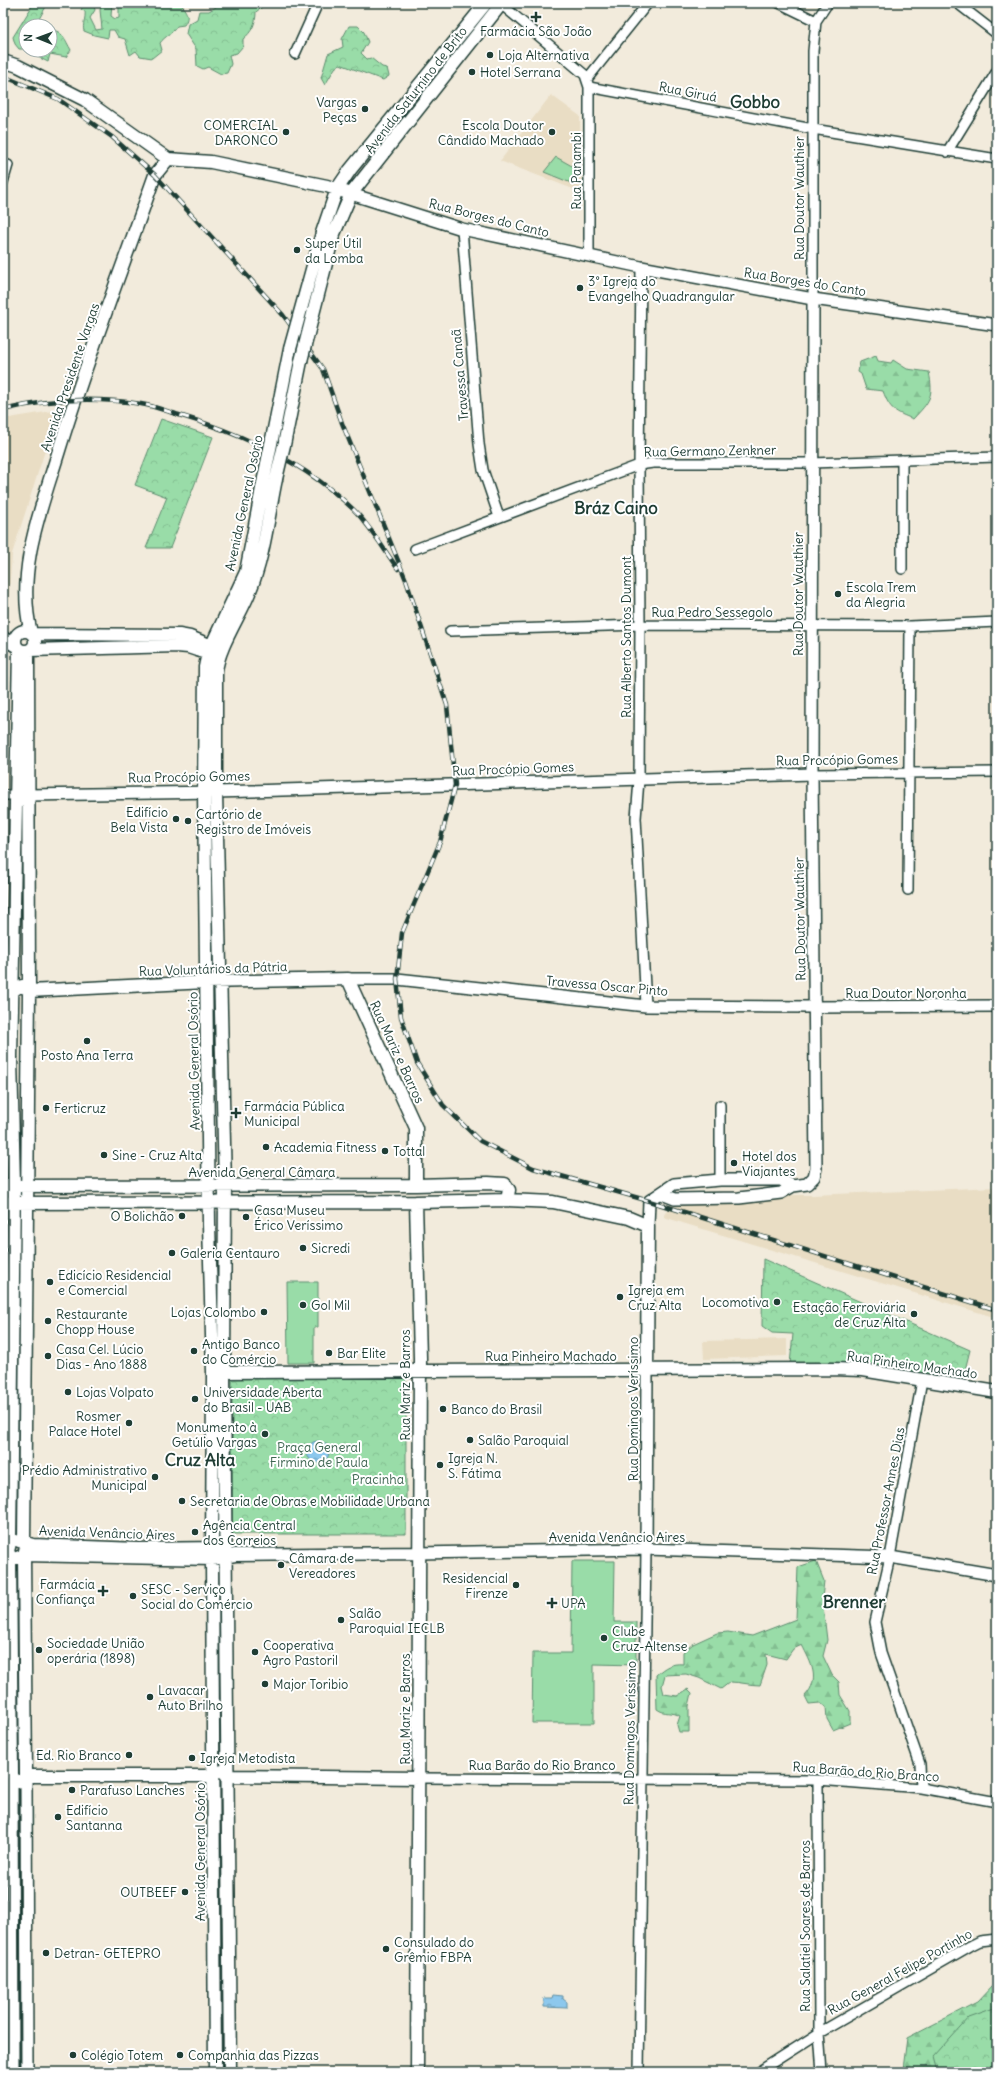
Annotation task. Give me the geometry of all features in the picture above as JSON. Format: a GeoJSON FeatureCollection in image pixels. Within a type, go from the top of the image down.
{"type":"FeatureCollection","features":[{"type":"Feature","properties":{"kind":"main road","name":"Avenida Saturnino de Brito"},"geometry":{"type":"LineString","coordinates":[[337,189],[350,170],[486,3]]}},
{"type":"Feature","properties":{"kind":"main road","name":"Avenida Saturnino de Brito"},"geometry":{"type":"LineString","coordinates":[[351,194],[501,4]]}},
{"type":"Feature","properties":{"kind":"main road"},"geometry":{"type":"LineString","coordinates":[[3,61],[18,66],[85,100],[168,159]]}},
{"type":"Feature","properties":{"kind":"main road","name":"Rua Borges do Canto"},"geometry":{"type":"LineString","coordinates":[[168,159],[211,162],[337,189],[351,194]]}},
{"type":"Feature","properties":{"kind":"main road","name":"Avenida Presidente Vargas"},"geometry":{"type":"LineString","coordinates":[[26,1776],[24,1549],[29,991],[23,795],[26,577],[32,540],[75,400],[155,175],[168,159]]}},
{"type":"Feature","properties":{"kind":"main road","name":"Avenida General Osório"},"geometry":{"type":"LineString","coordinates":[[270,479],[284,445],[337,189]]}},
{"type":"Feature","properties":{"kind":"main road","name":"Avenida General Osório"},"geometry":{"type":"LineString","coordinates":[[230,2072],[228,1776],[229,1553],[224,1372],[225,1186],[220,981],[205,667],[215,652],[246,572],[260,529],[270,479],[272,439],[290,349],[327,235],[351,194]]}},
{"type":"Feature","properties":{"kind":"main road"},"geometry":{"type":"LineString","coordinates":[[3,632],[24,641]]}},
{"type":"Feature","properties":{"kind":"main road"},"geometry":{"type":"LineString","coordinates":[[3,638],[24,641],[183,641],[215,652]]}},
{"type":"Feature","properties":{"kind":"main road","name":"Avenida General Osório"},"geometry":{"type":"LineString","coordinates":[[210,792],[207,982],[209,1202],[213,1372],[212,1554],[216,2072]]}},
{"type":"Feature","properties":{"kind":"main road","name":"Avenida Presidente Vargas"},"geometry":{"type":"LineString","coordinates":[[7,1555],[8,1186],[12,1058],[8,991],[23,795]]}},
{"type":"Feature","properties":{"kind":"main road","name":"Rua Voluntários da Pátria"},"geometry":{"type":"LineString","coordinates":[[8,991],[21,998],[26,997],[29,991],[220,981],[348,979]]}},
{"type":"Feature","properties":{"kind":"main road","name":"Rua Mariz e Barros"},"geometry":{"type":"LineString","coordinates":[[348,979],[416,1128],[416,1185],[410,1188],[408,1194],[410,1200],[416,1202],[420,1370],[418,1553],[419,1778],[417,2072]]}},
{"type":"Feature","properties":{"kind":"main road","name":"Avenida General Câmara"},"geometry":{"type":"LineString","coordinates":[[8,1186],[416,1185],[502,1183],[509,1190],[507,1200]]}},
{"type":"Feature","properties":{"kind":"main road"},"geometry":{"type":"LineString","coordinates":[[8,1203],[416,1202],[507,1200],[553,1202],[629,1218],[648,1226]]}},
{"type":"Feature","properties":{"kind":"main road","name":"Rua Domingos Veríssimo"},"geometry":{"type":"LineString","coordinates":[[647,1371],[648,1226]]}},
{"type":"Feature","properties":{"kind":"main road","name":"Rua Pinheiro Machado"},"geometry":{"type":"LineString","coordinates":[[224,1372],[420,1370],[647,1371],[788,1368],[854,1370],[997,1392]]}},
{"type":"Feature","properties":{"kind":"main road"},"geometry":{"type":"LineString","coordinates":[[7,1543],[16,1541],[24,1549],[17,1558],[7,1555],[8,1776]]}},
{"type":"Feature","properties":{"kind":"main road","name":"Avenida Venâncio Aires"},"geometry":{"type":"LineString","coordinates":[[24,1549],[138,1554],[418,1553]]}},
{"type":"Feature","properties":{"kind":"main road","name":"Rua Barão do Rio Branco"},"geometry":{"type":"LineString","coordinates":[[8,1776],[17,1782],[21,1782],[26,1776],[214,1776],[216,1781],[221,1782],[228,1776],[419,1778]]}},
{"type":"Feature","properties":{"kind":"street"},"geometry":{"type":"LineString","coordinates":[[295,54],[318,3]]}},
{"type":"Feature","properties":{"kind":"street"},"geometry":{"type":"LineString","coordinates":[[501,4],[588,83],[648,3]]}},
{"type":"Feature","properties":{"kind":"street"},"geometry":{"type":"LineString","coordinates":[[779,3],[816,21],[828,3]]}},
{"type":"Feature","properties":{"kind":"street"},"geometry":{"type":"LineString","coordinates":[[957,3],[997,34]]}},
{"type":"Feature","properties":{"kind":"street","name":"Rua Doutor Wauthier"},"geometry":{"type":"LineString","coordinates":[[793,1186],[807,1184],[814,1177],[816,1168],[812,774],[811,463],[813,299],[812,51],[816,21]]}},
{"type":"Feature","properties":{"kind":"street"},"geometry":{"type":"LineString","coordinates":[[946,152],[997,71]]}},
{"type":"Feature","properties":{"kind":"street","name":"Rua Giruá"},"geometry":{"type":"LineString","coordinates":[[588,83],[813,129],[946,152],[997,159]]}},
{"type":"Feature","properties":{"kind":"street","name":"Rua Panambi"},"geometry":{"type":"LineString","coordinates":[[588,83],[589,256]]}},
{"type":"Feature","properties":{"kind":"street"},"geometry":{"type":"LineString","coordinates":[[3,182],[8,165]]}},
{"type":"Feature","properties":{"kind":"street","name":"Rua Borges do Canto"},"geometry":{"type":"LineString","coordinates":[[351,194],[462,229],[641,267],[813,299],[997,325]]}},
{"type":"Feature","properties":{"kind":"street","name":"Travessa Canaã"},"geometry":{"type":"LineString","coordinates":[[462,229],[479,444],[483,470],[499,517]]}},
{"type":"Feature","properties":{"kind":"street","name":"Rua Alberto Santos Dumont"},"geometry":{"type":"LineString","coordinates":[[641,267],[639,465],[639,780],[636,818],[646,1006]]}},
{"type":"Feature","properties":{"kind":"street","name":"Rua Germano Zenkner"},"geometry":{"type":"LineString","coordinates":[[415,549],[639,465],[653,463],[811,463],[997,456]]}},
{"type":"Feature","properties":{"kind":"street"},"geometry":{"type":"LineString","coordinates":[[902,460],[902,569]]}},
{"type":"Feature","properties":{"kind":"street","name":"Rua Pedro Sessegolo"},"geometry":{"type":"LineString","coordinates":[[450,631],[640,625],[910,626],[997,622]]}},
{"type":"Feature","properties":{"kind":"street"},"geometry":{"type":"LineString","coordinates":[[908,890],[910,626]]}},
{"type":"Feature","properties":{"kind":"street","name":"Rua Procópio Gomes"},"geometry":{"type":"LineString","coordinates":[[3,795],[210,792],[812,774],[997,772]]}},
{"type":"Feature","properties":{"kind":"street","name":"Rua Voluntários da Pátria"},"geometry":{"type":"LineString","coordinates":[[348,979],[397,979]]}},
{"type":"Feature","properties":{"kind":"street","name":"Travessa Oscar Pinto"},"geometry":{"type":"LineString","coordinates":[[397,979],[646,1006],[815,1007]]}},
{"type":"Feature","properties":{"kind":"street","name":"Rua Doutor Noronha"},"geometry":{"type":"LineString","coordinates":[[815,1007],[997,1006]]}},
{"type":"Feature","properties":{"kind":"street"},"geometry":{"type":"LineString","coordinates":[[720,1105],[720,1180]]}},
{"type":"Feature","properties":{"kind":"street"},"geometry":{"type":"LineString","coordinates":[[648,1226],[649,1201],[662,1194],[674,1184],[720,1180],[781,1180],[793,1186]]}},
{"type":"Feature","properties":{"kind":"street"},"geometry":{"type":"LineString","coordinates":[[662,1194],[675,1199],[739,1198],[781,1193],[793,1186]]}},
{"type":"Feature","properties":{"kind":"street","name":"Rua Domingos Veríssimo"},"geometry":{"type":"LineString","coordinates":[[639,2072],[644,1780],[647,1371]]}},
{"type":"Feature","properties":{"kind":"street","name":"Rua Professor Annes Dias"},"geometry":{"type":"LineString","coordinates":[[921,1788],[920,1764],[881,1653],[876,1622],[890,1557],[922,1380]]}},
{"type":"Feature","properties":{"kind":"street","name":"Avenida Venâncio Aires"},"geometry":{"type":"LineString","coordinates":[[418,1553],[646,1549],[890,1557],[997,1575]]}},
{"type":"Feature","properties":{"kind":"street"},"geometry":{"type":"LineString","coordinates":[[8,1776],[13,2072]]}},
{"type":"Feature","properties":{"kind":"street","name":"Avenida Presidente Vargas"},"geometry":{"type":"LineString","coordinates":[[26,1776],[27,2072]]}},
{"type":"Feature","properties":{"kind":"street","name":"Rua Barão do Rio Branco"},"geometry":{"type":"LineString","coordinates":[[419,1778],[818,1780],[921,1788],[997,1802]]}},
{"type":"Feature","properties":{"kind":"street","name":"Rua Salatiel Soares de Barros"},"geometry":{"type":"LineString","coordinates":[[818,1780],[819,2033],[822,2072]]}},
{"type":"Feature","properties":{"kind":"street","name":"Rua General Felipe Portinho"},"geometry":{"type":"LineString","coordinates":[[758,2072],[819,2033],[970,1946],[980,1941],[997,1939]]}},
{"type":"Feature","properties":{"kind":"shaded area","name":"Escola Doutor Cândido Machado"},"geometry":{"type":"Polygon","coordinates":[[[551,95],[580,116],[581,192],[500,161],[551,95]]]}},
{"type":"Feature","properties":{"kind":"shaded area"},"geometry":{"type":"Polygon","coordinates":[[[58,410],[12,554],[7,621],[3,619],[3,419],[58,410]]]}},
{"type":"Feature","properties":{"kind":"shaded area"},"geometry":{"type":"Polygon","coordinates":[[[997,1187],[997,1318],[664,1217],[676,1195],[812,1195],[997,1187]]]}},
{"type":"Feature","properties":{"kind":"shaded area"},"geometry":{"type":"Polygon","coordinates":[[[787,1339],[787,1356],[704,1359],[703,1341],[787,1339]]]}},
{"type":"Feature","properties":{"kind":"green space"},"geometry":{"type":"Polygon","coordinates":[[[34,3],[48,3],[40,18],[25,18],[34,3]]]}},
{"type":"Feature","properties":{"kind":"green space"},"geometry":{"type":"Polygon","coordinates":[[[102,3],[112,3],[111,16],[115,19],[119,18],[119,3],[181,3],[187,14],[187,19],[184,25],[177,26],[160,43],[162,50],[152,58],[140,56],[136,51],[130,55],[125,39],[118,37],[114,30],[109,30],[108,38],[84,31],[83,26],[85,11],[81,10],[83,6],[94,6],[95,10],[90,18],[96,30],[102,29],[100,10],[102,3]]]}},
{"type":"Feature","properties":{"kind":"green space"},"geometry":{"type":"Polygon","coordinates":[[[217,3],[263,3],[262,7],[256,12],[254,24],[251,30],[243,39],[243,46],[237,53],[229,55],[231,64],[227,73],[221,74],[208,67],[203,69],[197,66],[196,49],[186,34],[188,24],[197,19],[199,11],[209,11],[216,7],[217,3]]]}},
{"type":"Feature","properties":{"kind":"green space"},"geometry":{"type":"Polygon","coordinates":[[[349,26],[358,26],[364,32],[368,42],[361,53],[367,59],[371,58],[382,67],[387,68],[389,76],[383,80],[340,64],[335,68],[325,85],[321,78],[328,54],[343,47],[342,39],[349,26]]]}},
{"type":"Feature","properties":{"kind":"green space"},"geometry":{"type":"Polygon","coordinates":[[[18,29],[18,48],[15,44],[13,37],[18,29]]]}},
{"type":"Feature","properties":{"kind":"green space"},"geometry":{"type":"Polygon","coordinates":[[[58,32],[65,39],[71,50],[66,57],[58,56],[58,32]]]}},
{"type":"Feature","properties":{"kind":"green space"},"geometry":{"type":"Polygon","coordinates":[[[40,58],[49,58],[48,62],[40,58]]]}},
{"type":"Feature","properties":{"kind":"green space"},"geometry":{"type":"Polygon","coordinates":[[[556,157],[579,170],[571,183],[544,172],[556,157]]]}},
{"type":"Feature","properties":{"kind":"green space"},"geometry":{"type":"Polygon","coordinates":[[[876,356],[878,361],[891,363],[893,360],[907,369],[929,372],[931,393],[927,403],[913,419],[894,410],[883,391],[866,389],[861,374],[858,372],[860,362],[876,356]]]}},
{"type":"Feature","properties":{"kind":"green space"},"geometry":{"type":"Polygon","coordinates":[[[161,419],[213,437],[170,548],[146,548],[167,497],[135,485],[161,419]]]}},
{"type":"Feature","properties":{"kind":"green space"},"geometry":{"type":"Polygon","coordinates":[[[763,1259],[970,1350],[962,1382],[861,1363],[790,1364],[793,1334],[772,1333],[762,1326],[763,1259]]]}},
{"type":"Feature","properties":{"kind":"green space","name":"Gol Mil"},"geometry":{"type":"Polygon","coordinates":[[[287,1282],[318,1282],[318,1327],[314,1327],[314,1363],[288,1363],[287,1282]]]}},
{"type":"Feature","properties":{"kind":"green space","name":"Praça General Firmino de Paula"},"geometry":{"type":"Polygon","coordinates":[[[232,1375],[406,1375],[406,1534],[232,1534],[232,1375]]]}},
{"type":"Feature","properties":{"kind":"green space","name":"Clube Cruz-Altense"},"geometry":{"type":"Polygon","coordinates":[[[572,1561],[615,1561],[614,1622],[636,1622],[636,1665],[594,1664],[594,1723],[532,1723],[533,1653],[571,1653],[572,1561]]]}},
{"type":"Feature","properties":{"kind":"green space"},"geometry":{"type":"Polygon","coordinates":[[[816,1561],[824,1581],[822,1598],[827,1640],[823,1656],[832,1675],[839,1682],[840,1695],[850,1711],[850,1723],[833,1730],[827,1719],[826,1707],[820,1703],[809,1704],[805,1696],[813,1683],[813,1671],[809,1658],[802,1645],[793,1649],[786,1659],[766,1654],[767,1665],[760,1685],[730,1682],[721,1689],[699,1678],[686,1674],[665,1675],[662,1686],[664,1694],[677,1696],[688,1689],[692,1693],[689,1706],[689,1732],[679,1732],[677,1725],[680,1716],[657,1709],[656,1675],[668,1666],[683,1664],[683,1652],[693,1644],[717,1633],[728,1632],[752,1636],[796,1619],[798,1567],[816,1561]]]}},
{"type":"Feature","properties":{"kind":"green space"},"geometry":{"type":"Polygon","coordinates":[[[993,1985],[997,1985],[997,2025],[988,2072],[906,2072],[903,2069],[907,2038],[977,2002],[993,1985]]]}},
{"type":"Feature","properties":{"kind":"green space"},"geometry":{"type":"Polygon","coordinates":[[[997,2007],[997,2072],[937,2072],[933,2057],[969,2017],[997,2007]]]}},
{"type":"Feature","properties":{"kind":"water"},"geometry":{"type":"Polygon","coordinates":[[[314,1441],[322,1441],[329,1448],[329,1456],[322,1463],[314,1463],[307,1456],[307,1448],[314,1441]]]}},
{"type":"Feature","properties":{"kind":"water"},"geometry":{"type":"Polygon","coordinates":[[[553,1995],[563,1996],[563,1999],[567,2002],[567,2008],[544,2007],[544,1998],[552,1998],[553,1995]]]}},
{"type":"Feature","properties":{"kind":"railway"},"geometry":{"type":"LineString","coordinates":[[3,76],[58,99],[112,137],[155,175],[283,315],[323,369],[342,423],[406,580],[447,705],[455,785],[440,842],[402,933],[397,979],[401,1017],[417,1063],[443,1105],[480,1141],[533,1168],[649,1201],[997,1310]]}},
{"type":"Feature","properties":{"kind":"railway"},"geometry":{"type":"LineString","coordinates":[[3,410],[54,401],[106,400],[155,407],[227,431],[294,464],[335,493],[354,510],[366,524],[398,569]]}},
{"type":"Feature","properties":{"kind":"place","name":"Farmácia São João"},"geometry":{"type":"Point","coordinates":[536,17]}},
{"type":"Feature","properties":{"kind":"place","name":"Loja Alternativa"},"geometry":{"type":"Point","coordinates":[490,55]}},
{"type":"Feature","properties":{"kind":"place","name":"Hotel Serrana"},"geometry":{"type":"Point","coordinates":[472,72]}},
{"type":"Feature","properties":{"kind":"place","name":"Vargas Peças"},"geometry":{"type":"Point","coordinates":[365,109]}},
{"type":"Feature","properties":{"kind":"place","name":"COMERCIAL DARONCO"},"geometry":{"type":"Point","coordinates":[286,132]}},
{"type":"Feature","properties":{"kind":"place","name":"Escola Doutor Cândido Machado"},"geometry":{"type":"Point","coordinates":[552,132]}},
{"type":"Feature","properties":{"kind":"place","name":"Super Útil da Lomba"},"geometry":{"type":"Point","coordinates":[297,250]}},
{"type":"Feature","properties":{"kind":"place","name":"3° Igreja do Evangelho Quadrangular"},"geometry":{"type":"Point","coordinates":[580,288]}},
{"type":"Feature","properties":{"kind":"place","name":"Escola Trem da Alegria"},"geometry":{"type":"Point","coordinates":[838,594]}},
{"type":"Feature","properties":{"kind":"place","name":"Edifício Bela Vista"},"geometry":{"type":"Point","coordinates":[176,819]}},
{"type":"Feature","properties":{"kind":"place","name":"Cartório de Registro de Imóveis"},"geometry":{"type":"Point","coordinates":[188,821]}},
{"type":"Feature","properties":{"kind":"place","name":"Posto Ana Terra"},"geometry":{"type":"Point","coordinates":[87,1041]}},
{"type":"Feature","properties":{"kind":"place","name":"Ferticruz"},"geometry":{"type":"Point","coordinates":[46,1108]}},
{"type":"Feature","properties":{"kind":"place","name":"Farmácia Pública Municipal"},"geometry":{"type":"Point","coordinates":[236,1113]}},
{"type":"Feature","properties":{"kind":"place","name":"Academia Fitness"},"geometry":{"type":"Point","coordinates":[266,1147]}},
{"type":"Feature","properties":{"kind":"place","name":"Tottal"},"geometry":{"type":"Point","coordinates":[385,1151]}},
{"type":"Feature","properties":{"kind":"place","name":"Sine - Cruz Alta"},"geometry":{"type":"Point","coordinates":[104,1155]}},
{"type":"Feature","properties":{"kind":"place","name":"Hotel dos Viajantes"},"geometry":{"type":"Point","coordinates":[734,1163]}},
{"type":"Feature","properties":{"kind":"place","name":"O Bolichão"},"geometry":{"type":"Point","coordinates":[182,1216]}},
{"type":"Feature","properties":{"kind":"place","name":"Casa Museu Érico Veríssimo"},"geometry":{"type":"Point","coordinates":[246,1217]}},
{"type":"Feature","properties":{"kind":"place","name":"Sicredi"},"geometry":{"type":"Point","coordinates":[303,1248]}},
{"type":"Feature","properties":{"kind":"place","name":"Galeria Centauro"},"geometry":{"type":"Point","coordinates":[172,1253]}},
{"type":"Feature","properties":{"kind":"place","name":"Edicício Residencial e Comercial"},"geometry":{"type":"Point","coordinates":[50,1282]}},
{"type":"Feature","properties":{"kind":"place","name":"Igreja em Cruz Alta"},"geometry":{"type":"Point","coordinates":[620,1297]}},
{"type":"Feature","properties":{"kind":"place","name":"Locomotiva"},"geometry":{"type":"Point","coordinates":[777,1302]}},
{"type":"Feature","properties":{"kind":"place","name":"Gol Mil"},"geometry":{"type":"Point","coordinates":[303,1305]}},
{"type":"Feature","properties":{"kind":"place","name":"Lojas Colombo"},"geometry":{"type":"Point","coordinates":[264,1312]}},
{"type":"Feature","properties":{"kind":"place","name":"Estação Ferroviária de Cruz Alta"},"geometry":{"type":"Point","coordinates":[914,1314]}},
{"type":"Feature","properties":{"kind":"place","name":"Restaurante Chopp House"},"geometry":{"type":"Point","coordinates":[48,1321]}},
{"type":"Feature","properties":{"kind":"place","name":"Antigo Banco do Comércio"},"geometry":{"type":"Point","coordinates":[194,1351]}},
{"type":"Feature","properties":{"kind":"place","name":"Bar Elite"},"geometry":{"type":"Point","coordinates":[329,1353]}},
{"type":"Feature","properties":{"kind":"place","name":"Casa Cel. Lúcio Dias - Ano 1888"},"geometry":{"type":"Point","coordinates":[48,1356]}},
{"type":"Feature","properties":{"kind":"place","name":"Lojas Volpato"},"geometry":{"type":"Point","coordinates":[68,1392]}},
{"type":"Feature","properties":{"kind":"place","name":"Universidade Aberta do Brasil - UAB"},"geometry":{"type":"Point","coordinates":[195,1399]}},
{"type":"Feature","properties":{"kind":"place","name":"Banco do Brasil"},"geometry":{"type":"Point","coordinates":[443,1409]}},
{"type":"Feature","properties":{"kind":"place","name":"Rosmer Palace Hotel"},"geometry":{"type":"Point","coordinates":[129,1423]}},
{"type":"Feature","properties":{"kind":"place","name":"Monumento à Getúlio Vargas"},"geometry":{"type":"Point","coordinates":[265,1434]}},
{"type":"Feature","properties":{"kind":"place","name":"Salão Paroquial"},"geometry":{"type":"Point","coordinates":[470,1440]}},
{"type":"Feature","properties":{"kind":"place","name":"Igreja N. S. Fátima"},"geometry":{"type":"Point","coordinates":[440,1465]}},
{"type":"Feature","properties":{"kind":"place","name":"Prédio Administrativo Municipal"},"geometry":{"type":"Point","coordinates":[155,1477]}},
{"type":"Feature","properties":{"kind":"place","name":"Secretaria de Obras e Mobilidade Urbana"},"geometry":{"type":"Point","coordinates":[182,1501]}},
{"type":"Feature","properties":{"kind":"place","name":"Agência Central dos Correios"},"geometry":{"type":"Point","coordinates":[195,1532]}},
{"type":"Feature","properties":{"kind":"place","name":"Câmara de Vereadores"},"geometry":{"type":"Point","coordinates":[281,1565]}},
{"type":"Feature","properties":{"kind":"place","name":"Residencial Firenze"},"geometry":{"type":"Point","coordinates":[516,1585]}},
{"type":"Feature","properties":{"kind":"place","name":"Farmácia Confiança"},"geometry":{"type":"Point","coordinates":[103,1591]}},
{"type":"Feature","properties":{"kind":"place","name":"SESC - Serviço Social do Comércio"},"geometry":{"type":"Point","coordinates":[133,1596]}},
{"type":"Feature","properties":{"kind":"place","name":"UPA"},"geometry":{"type":"Point","coordinates":[552,1603]}},
{"type":"Feature","properties":{"kind":"place","name":"Salão Paroquial IECLB"},"geometry":{"type":"Point","coordinates":[341,1620]}},
{"type":"Feature","properties":{"kind":"place","name":"Clube Cruz-Altense"},"geometry":{"type":"Point","coordinates":[604,1638]}},
{"type":"Feature","properties":{"kind":"place","name":"Sociedade União operária (1898)"},"geometry":{"type":"Point","coordinates":[39,1650]}},
{"type":"Feature","properties":{"kind":"place","name":"Cooperativa Agro Pastoril"},"geometry":{"type":"Point","coordinates":[255,1652]}},
{"type":"Feature","properties":{"kind":"place","name":"Major Toribio"},"geometry":{"type":"Point","coordinates":[265,1684]}},
{"type":"Feature","properties":{"kind":"place","name":"Lavacar Auto Brilho"},"geometry":{"type":"Point","coordinates":[150,1697]}},
{"type":"Feature","properties":{"kind":"place","name":"Ed. Rio Branco"},"geometry":{"type":"Point","coordinates":[129,1755]}},
{"type":"Feature","properties":{"kind":"place","name":"Igreja Metodista"},"geometry":{"type":"Point","coordinates":[192,1758]}},
{"type":"Feature","properties":{"kind":"place","name":"Parafuso Lanches"},"geometry":{"type":"Point","coordinates":[72,1790]}},
{"type":"Feature","properties":{"kind":"place","name":"Edifício Santanna"},"geometry":{"type":"Point","coordinates":[58,1817]}},
{"type":"Feature","properties":{"kind":"place","name":"OUTBEEF"},"geometry":{"type":"Point","coordinates":[185,1892]}},
{"type":"Feature","properties":{"kind":"place","name":"Consulado do Grêmio FBPA"},"geometry":{"type":"Point","coordinates":[386,1949]}},
{"type":"Feature","properties":{"kind":"place","name":"Detran- GETEPRO"},"geometry":{"type":"Point","coordinates":[46,1953]}},
{"type":"Feature","properties":{"kind":"place","name":"Colégio Totem"},"geometry":{"type":"Point","coordinates":[73,2055]}},
{"type":"Feature","properties":{"kind":"place","name":"Companhia das Pizzas"},"geometry":{"type":"Point","coordinates":[180,2055]}},
{"type":"Feature","properties":{"kind":"district","name":"Gobbo"},"geometry":{"type":"Point","coordinates":[755,102]}},
{"type":"Feature","properties":{"kind":"district","name":"Bráz Caino"},"geometry":{"type":"Point","coordinates":[616,508]}},
{"type":"Feature","properties":{"kind":"district","name":"Cruz Alta"},"geometry":{"type":"Point","coordinates":[200,1460]}},
{"type":"Feature","properties":{"kind":"district","name":"Brenner"},"geometry":{"type":"Point","coordinates":[854,1602]}},
{"type":"Feature","properties":{"kind":"park label","name":"Pracinha"},"geometry":{"type":"Point","coordinates":[378,1479]}}]}
